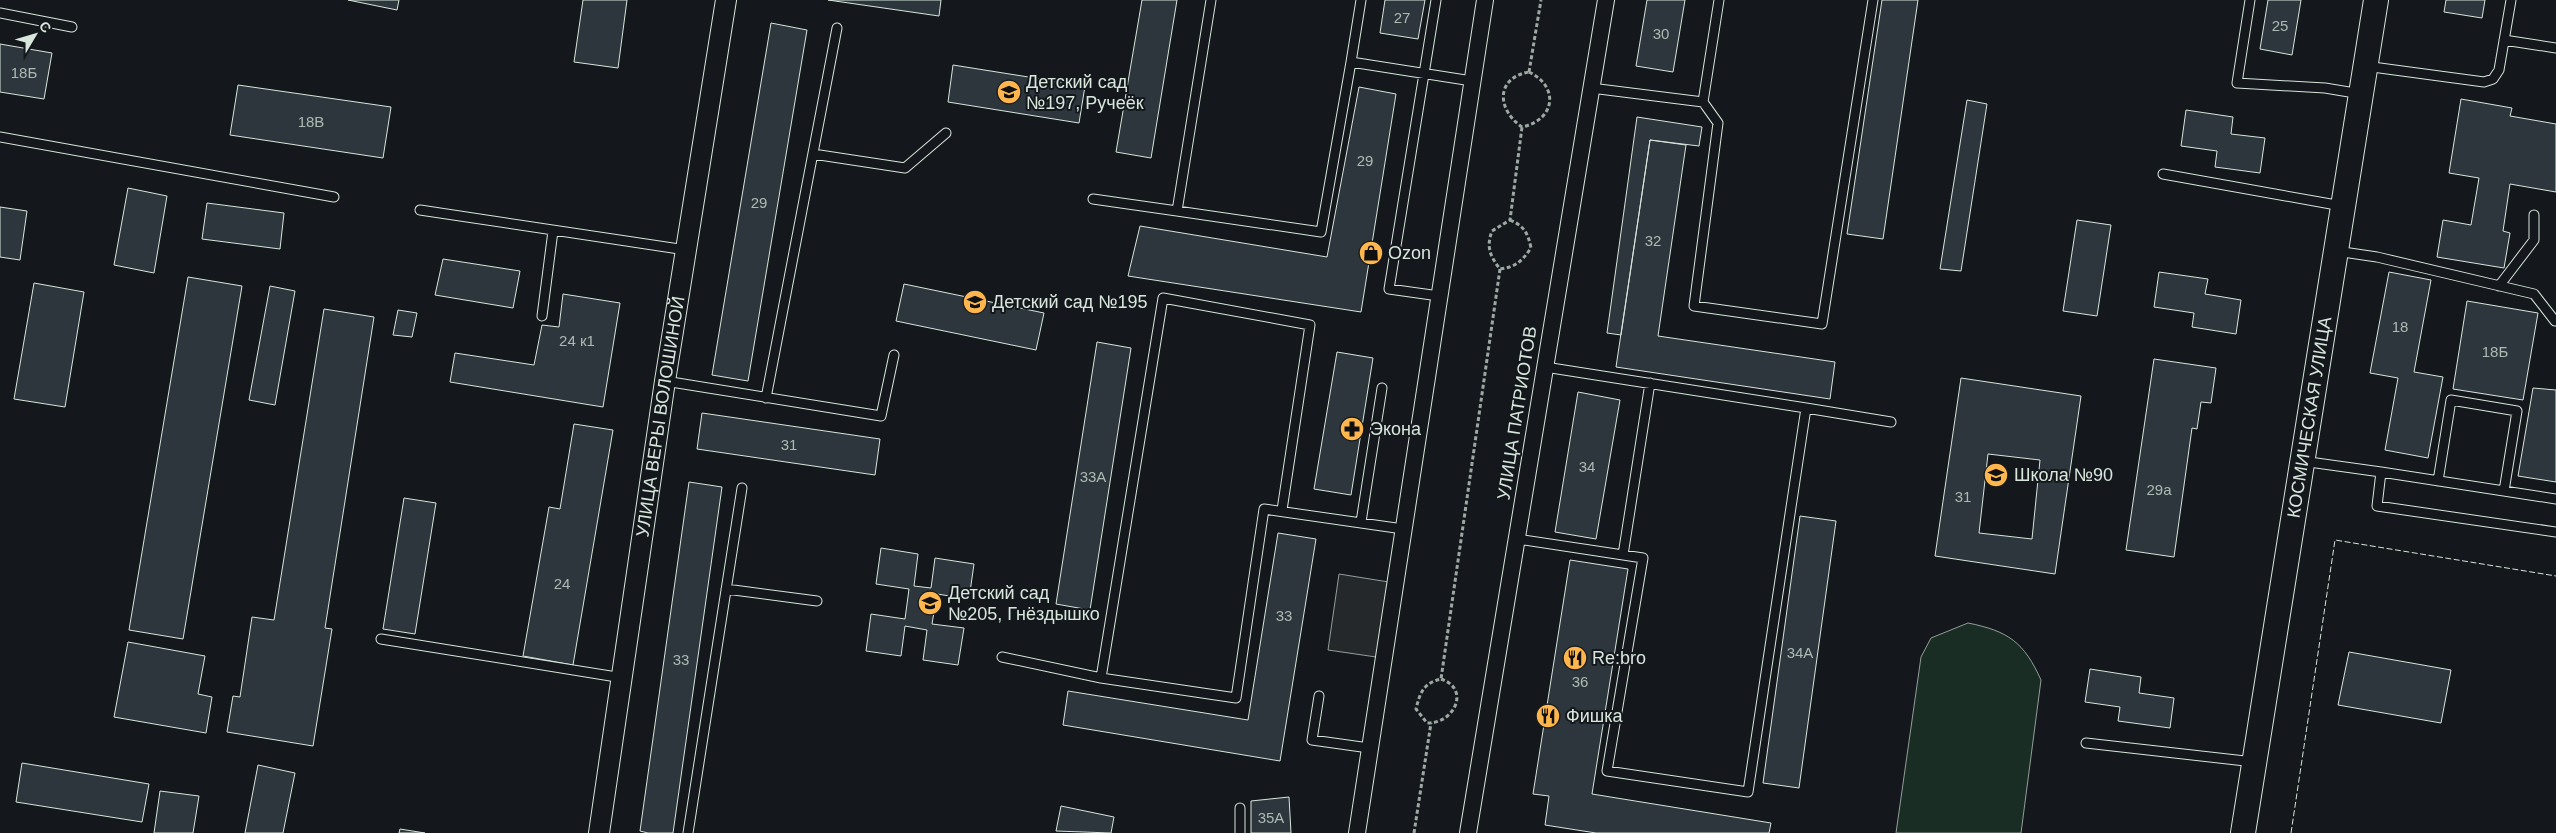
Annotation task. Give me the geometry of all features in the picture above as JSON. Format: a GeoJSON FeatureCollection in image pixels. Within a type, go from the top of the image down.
{"type":"FeatureCollection","features":[{"type":"Feature","properties":{"kind":"main road","name":"КОСМИЧЕСКАЯ УЛИЦА"},"geometry":{"type":"LineString","coordinates":[[2243,833],[2376,0]]}},
{"type":"Feature","properties":{"kind":"street","name":"УЛИЦА ВЕРЫ ВОЛОШИНОЙ"},"geometry":{"type":"LineString","coordinates":[[599,833],[624,678],[666,381],[726,0]]}},
{"type":"Feature","properties":{"kind":"street"},"geometry":{"type":"LineString","coordinates":[[1357,833],[1485,0]]}},
{"type":"Feature","properties":{"kind":"street","name":"УЛИЦА ПАТРИОТОВ"},"geometry":{"type":"LineString","coordinates":[[1468,833],[1606,0]]}},
{"type":"Feature","properties":{"kind":"lane"},"geometry":{"type":"LineString","coordinates":[[1177,211],[1211,0]]}},
{"type":"Feature","properties":{"kind":"lane"},"geometry":{"type":"LineString","coordinates":[[1093,199],[1321,232],[1361,0]]}},
{"type":"Feature","properties":{"kind":"lane"},"geometry":{"type":"LineString","coordinates":[[1436,0],[1426,74],[1390,289],[1439,296]]}},
{"type":"Feature","properties":{"kind":"lane"},"geometry":{"type":"LineString","coordinates":[[1718,0],[1703,102],[1718,123],[1694,306],[1822,324],[1873,0]]}},
{"type":"Feature","properties":{"kind":"lane"},"geometry":{"type":"LineString","coordinates":[[2250,0],[2237,83],[2325,88],[2361,94]]}},
{"type":"Feature","properties":{"kind":"lane"},"geometry":{"type":"LineString","coordinates":[[2365,66],[2484,82],[2493,79],[2499,70],[2511,0]]}},
{"type":"Feature","properties":{"kind":"lane"},"geometry":{"type":"LineString","coordinates":[[0,13],[72,27]]}},
{"type":"Feature","properties":{"kind":"lane"},"geometry":{"type":"LineString","coordinates":[[766,398],[837,28]]}},
{"type":"Feature","properties":{"kind":"lane"},"geometry":{"type":"LineString","coordinates":[[2504,40],[2556,48]]}},
{"type":"Feature","properties":{"kind":"lane"},"geometry":{"type":"LineString","coordinates":[[1351,62],[1472,82]]}},
{"type":"Feature","properties":{"kind":"lane"},"geometry":{"type":"LineString","coordinates":[[1591,88],[1703,102]]}},
{"type":"Feature","properties":{"kind":"lane"},"geometry":{"type":"LineString","coordinates":[[813,154],[904,168],[946,133]]}},
{"type":"Feature","properties":{"kind":"lane"},"geometry":{"type":"LineString","coordinates":[[0,137],[334,197]]}},
{"type":"Feature","properties":{"kind":"lane"},"geometry":{"type":"LineString","coordinates":[[2163,174],[2344,207]]}},
{"type":"Feature","properties":{"kind":"lane"},"geometry":{"type":"LineString","coordinates":[[420,210],[686,250]]}},
{"type":"Feature","properties":{"kind":"lane"},"geometry":{"type":"LineString","coordinates":[[2499,286],[2534,240],[2534,216]]}},
{"type":"Feature","properties":{"kind":"lane"},"geometry":{"type":"LineString","coordinates":[[542,316],[554,231]]}},
{"type":"Feature","properties":{"kind":"lane"},"geometry":{"type":"LineString","coordinates":[[2336,251],[2377,257],[2534,294],[2555,321]]}},
{"type":"Feature","properties":{"kind":"lane"},"geometry":{"type":"LineString","coordinates":[[1101,678],[1163,298],[1310,325],[1282,510]]}},
{"type":"Feature","properties":{"kind":"lane"},"geometry":{"type":"LineString","coordinates":[[666,381],[881,416],[894,355]]}},
{"type":"Feature","properties":{"kind":"lane"},"geometry":{"type":"LineString","coordinates":[[1545,366],[1891,422]]}},
{"type":"Feature","properties":{"kind":"lane"},"geometry":{"type":"LineString","coordinates":[[1623,555],[1650,383]]}},
{"type":"Feature","properties":{"kind":"lane"},"geometry":{"type":"LineString","coordinates":[[1361,522],[1382,388]]}},
{"type":"Feature","properties":{"kind":"lane"},"geometry":{"type":"LineString","coordinates":[[2438,481],[2451,400],[2517,411],[2504,491]]}},
{"type":"Feature","properties":{"kind":"lane"},"geometry":{"type":"LineString","coordinates":[[1516,539],[1643,558],[1607,771],[1748,792],[1806,408]]}},
{"type":"Feature","properties":{"kind":"lane"},"geometry":{"type":"LineString","coordinates":[[2302,461],[2556,499]]}},
{"type":"Feature","properties":{"kind":"lane"},"geometry":{"type":"LineString","coordinates":[[2381,472],[2377,506],[2556,532]]}},
{"type":"Feature","properties":{"kind":"lane"},"geometry":{"type":"LineString","coordinates":[[688,833],[742,488]]}},
{"type":"Feature","properties":{"kind":"lane"},"geometry":{"type":"LineString","coordinates":[[1002,657],[1101,678],[1236,698],[1264,509],[1282,510],[1403,529]]}},
{"type":"Feature","properties":{"kind":"lane"},"geometry":{"type":"LineString","coordinates":[[726,589],[817,601]]}},
{"type":"Feature","properties":{"kind":"lane"},"geometry":{"type":"LineString","coordinates":[[381,639],[624,678]]}},
{"type":"Feature","properties":{"kind":"lane"},"geometry":{"type":"LineString","coordinates":[[1319,696],[1312,740],[1370,748]]}},
{"type":"Feature","properties":{"kind":"lane"},"geometry":{"type":"LineString","coordinates":[[2086,743],[2254,762]]}},
{"type":"Feature","properties":{"kind":"lane"},"geometry":{"type":"LineString","coordinates":[[1240,808],[1240,833]]}},
{"type":"Feature","properties":{"kind":"path"},"geometry":{"type":"LineString","coordinates":[[1529,72],[1541,0]]}},
{"type":"Feature","properties":{"kind":"path"},"geometry":{"type":"LineString","coordinates":[[1529,72],[1541,78],[1548,88],[1551,100],[1545,115],[1536,124],[1522,127],[1513,121],[1505,110],[1503,96],[1507,83],[1518,74],[1529,72]]}},
{"type":"Feature","properties":{"kind":"path"},"geometry":{"type":"LineString","coordinates":[[1510,220],[1522,127]]}},
{"type":"Feature","properties":{"kind":"path"},"geometry":{"type":"LineString","coordinates":[[1441,679],[1500,269],[1489,254],[1488,241],[1492,231],[1510,220]]}},
{"type":"Feature","properties":{"kind":"path"},"geometry":{"type":"LineString","coordinates":[[1500,269],[1512,268],[1522,261],[1531,248],[1528,236],[1522,225],[1510,220]]}},
{"type":"Feature","properties":{"kind":"path"},"geometry":{"type":"LineString","coordinates":[[1441,679],[1448,682],[1455,689],[1457,700],[1454,710],[1448,718],[1437,723],[1427,723],[1420,717],[1416,709],[1419,695],[1425,685],[1441,679]]}},
{"type":"Feature","properties":{"kind":"path"},"geometry":{"type":"LineString","coordinates":[[1414,833],[1431,723]]}},
{"type":"Feature","properties":{"kind":"green space"},"geometry":{"type":"Polygon","coordinates":[[[1968,623],[1994,630],[2013,640],[2028,656],[2041,680],[2021,833],[1896,833],[1921,657],[1931,638],[1968,623]]]}},
{"type":"Feature","properties":{"kind":"shaded area"},"geometry":{"type":"Polygon","coordinates":[[[1339,574],[1395,583],[1383,658],[1328,650],[1339,574]]]}},
{"type":"Feature","properties":{"kind":"building"},"geometry":{"type":"Polygon","coordinates":[[[348,0],[399,0],[397,10],[348,0]]]}},
{"type":"Feature","properties":{"kind":"building"},"geometry":{"type":"Polygon","coordinates":[[[583,0],[627,0],[618,68],[574,62],[583,0]]]}},
{"type":"Feature","properties":{"kind":"building"},"geometry":{"type":"Polygon","coordinates":[[[828,0],[941,0],[939,16],[828,0]]]}},
{"type":"Feature","properties":{"kind":"building"},"geometry":{"type":"Polygon","coordinates":[[[1142,0],[1177,0],[1151,158],[1116,152],[1142,0]]]}},
{"type":"Feature","properties":{"kind":"building"},"geometry":{"type":"Polygon","coordinates":[[[1385,0],[1425,0],[1418,39],[1380,33],[1385,0]]]}},
{"type":"Feature","properties":{"kind":"building"},"geometry":{"type":"Polygon","coordinates":[[[1647,0],[1685,0],[1673,72],[1636,66],[1647,0]]]}},
{"type":"Feature","properties":{"kind":"building"},"geometry":{"type":"Polygon","coordinates":[[[1882,0],[1918,0],[1883,239],[1847,234],[1882,0]]]}},
{"type":"Feature","properties":{"kind":"building"},"geometry":{"type":"Polygon","coordinates":[[[2268,0],[2301,0],[2292,55],[2260,49],[2268,0]]]}},
{"type":"Feature","properties":{"kind":"building"},"geometry":{"type":"Polygon","coordinates":[[[2446,0],[2485,0],[2482,18],[2444,12],[2446,0]]]}},
{"type":"Feature","properties":{"kind":"building"},"geometry":{"type":"Polygon","coordinates":[[[771,23],[807,30],[748,381],[712,375],[771,23]]]}},
{"type":"Feature","properties":{"kind":"building"},"geometry":{"type":"Polygon","coordinates":[[[0,44],[52,53],[44,99],[0,92],[0,44]]]}},
{"type":"Feature","properties":{"kind":"building"},"geometry":{"type":"Polygon","coordinates":[[[953,65],[1085,86],[1079,123],[948,102],[953,65]]]}},
{"type":"Feature","properties":{"kind":"building"},"geometry":{"type":"Polygon","coordinates":[[[238,85],[391,107],[383,158],[230,135],[238,85]]]}},
{"type":"Feature","properties":{"kind":"building"},"geometry":{"type":"Polygon","coordinates":[[[1359,87],[1396,94],[1361,312],[1128,276],[1140,226],[1327,257],[1359,87]]]}},
{"type":"Feature","properties":{"kind":"building"},"geometry":{"type":"Polygon","coordinates":[[[2461,99],[2512,108],[2510,116],[2556,124],[2556,192],[2510,184],[2503,231],[2510,233],[2504,268],[2437,257],[2443,220],[2471,225],[2479,178],[2449,173],[2461,99]]]}},
{"type":"Feature","properties":{"kind":"building"},"geometry":{"type":"Polygon","coordinates":[[[1967,100],[1987,104],[1961,271],[1940,269],[1967,100]]]}},
{"type":"Feature","properties":{"kind":"building"},"geometry":{"type":"Polygon","coordinates":[[[2186,110],[2233,117],[2231,134],[2265,138],[2260,173],[2215,167],[2217,151],[2181,146],[2186,110]]]}},
{"type":"Feature","properties":{"kind":"building"},"geometry":{"type":"Polygon","coordinates":[[[1637,117],[1702,127],[1699,146],[1650,140],[1621,335],[1607,333],[1637,117]]]}},
{"type":"Feature","properties":{"kind":"building"},"geometry":{"type":"Polygon","coordinates":[[[1650,140],[1686,145],[1658,336],[1835,362],[1830,399],[1616,367],[1650,140]]]}},
{"type":"Feature","properties":{"kind":"building"},"geometry":{"type":"Polygon","coordinates":[[[128,188],[167,196],[154,273],[114,265],[128,188]]]}},
{"type":"Feature","properties":{"kind":"building"},"geometry":{"type":"Polygon","coordinates":[[[207,203],[284,213],[280,249],[202,239],[207,203]]]}},
{"type":"Feature","properties":{"kind":"building"},"geometry":{"type":"Polygon","coordinates":[[[0,207],[27,211],[20,260],[0,257],[0,207]]]}},
{"type":"Feature","properties":{"kind":"building"},"geometry":{"type":"Polygon","coordinates":[[[2077,220],[2111,225],[2097,316],[2063,311],[2077,220]]]}},
{"type":"Feature","properties":{"kind":"building"},"geometry":{"type":"Polygon","coordinates":[[[443,259],[520,271],[513,308],[435,295],[443,259]]]}},
{"type":"Feature","properties":{"kind":"building"},"geometry":{"type":"Polygon","coordinates":[[[2159,272],[2208,279],[2205,294],[2241,300],[2236,334],[2192,327],[2194,313],[2154,307],[2159,272]]]}},
{"type":"Feature","properties":{"kind":"building"},"geometry":{"type":"Polygon","coordinates":[[[2389,272],[2431,280],[2414,372],[2443,377],[2428,458],[2385,450],[2398,378],[2370,373],[2389,272]]]}},
{"type":"Feature","properties":{"kind":"building"},"geometry":{"type":"Polygon","coordinates":[[[188,277],[242,286],[183,639],[129,630],[188,277]]]}},
{"type":"Feature","properties":{"kind":"building"},"geometry":{"type":"Polygon","coordinates":[[[34,283],[84,292],[65,407],[14,399],[34,283]]]}},
{"type":"Feature","properties":{"kind":"building"},"geometry":{"type":"Polygon","coordinates":[[[904,284],[1044,313],[1036,350],[896,321],[904,284]]]}},
{"type":"Feature","properties":{"kind":"building"},"geometry":{"type":"Polygon","coordinates":[[[270,286],[295,291],[275,405],[249,400],[270,286]]]}},
{"type":"Feature","properties":{"kind":"building"},"geometry":{"type":"Polygon","coordinates":[[[563,294],[620,303],[603,407],[450,382],[455,353],[534,365],[542,325],[559,327],[563,294]]]}},
{"type":"Feature","properties":{"kind":"building"},"geometry":{"type":"Polygon","coordinates":[[[2467,301],[2538,313],[2523,400],[2453,389],[2467,301]]]}},
{"type":"Feature","properties":{"kind":"building"},"geometry":{"type":"Polygon","coordinates":[[[324,309],[374,317],[325,628],[332,629],[313,746],[227,732],[233,696],[240,697],[252,617],[274,620],[324,309]]]}},
{"type":"Feature","properties":{"kind":"building"},"geometry":{"type":"Polygon","coordinates":[[[398,310],[417,313],[412,337],[393,335],[398,310]]]}},
{"type":"Feature","properties":{"kind":"building"},"geometry":{"type":"Polygon","coordinates":[[[1097,342],[1131,348],[1090,610],[1056,604],[1097,342]]]}},
{"type":"Feature","properties":{"kind":"building"},"geometry":{"type":"Polygon","coordinates":[[[1337,352],[1373,358],[1351,495],[1314,489],[1337,352]]]}},
{"type":"Feature","properties":{"kind":"building"},"geometry":{"type":"Polygon","coordinates":[[[2154,359],[2216,368],[2211,403],[2201,402],[2197,429],[2192,428],[2174,557],[2126,550],[2154,359]]]}},
{"type":"Feature","properties":{"kind":"building"},"geometry":{"type":"Polygon","coordinates":[[[1961,378],[2081,396],[2055,574],[1935,556],[1961,378]],[[1988,454],[1979,533],[2032,539],[2040,460],[1988,454]]]}},
{"type":"Feature","properties":{"kind":"building"},"geometry":{"type":"Polygon","coordinates":[[[2533,388],[2556,390],[2556,482],[2518,476],[2533,388]]]}},
{"type":"Feature","properties":{"kind":"building"},"geometry":{"type":"Polygon","coordinates":[[[1578,392],[1620,400],[1596,539],[1555,532],[1578,392]]]}},
{"type":"Feature","properties":{"kind":"building"},"geometry":{"type":"Polygon","coordinates":[[[702,413],[880,439],[875,475],[697,449],[702,413]]]}},
{"type":"Feature","properties":{"kind":"building"},"geometry":{"type":"Polygon","coordinates":[[[574,424],[613,430],[573,665],[523,656],[549,507],[560,509],[574,424]]]}},
{"type":"Feature","properties":{"kind":"building"},"geometry":{"type":"Polygon","coordinates":[[[689,482],[722,487],[673,833],[648,833],[640,831],[689,482]]]}},
{"type":"Feature","properties":{"kind":"building"},"geometry":{"type":"Polygon","coordinates":[[[404,498],[436,503],[415,634],[383,629],[404,498]]]}},
{"type":"Feature","properties":{"kind":"building"},"geometry":{"type":"Polygon","coordinates":[[[1800,516],[1836,521],[1799,788],[1763,783],[1800,516]]]}},
{"type":"Feature","properties":{"kind":"building"},"geometry":{"type":"Polygon","coordinates":[[[1278,533],[1316,539],[1280,761],[1063,725],[1068,691],[1248,720],[1278,533]]]}},
{"type":"Feature","properties":{"kind":"building"},"geometry":{"type":"Polygon","coordinates":[[[881,548],[918,554],[914,586],[931,588],[935,558],[974,564],[969,599],[937,594],[932,624],[964,628],[958,665],[923,660],[927,630],[905,626],[901,656],[866,651],[871,614],[905,619],[909,589],[876,584],[881,548]]]}},
{"type":"Feature","properties":{"kind":"building"},"geometry":{"type":"Polygon","coordinates":[[[1570,560],[1628,569],[1592,794],[1771,823],[1769,833],[1596,833],[1545,825],[1549,796],[1533,794],[1570,560]]]}},
{"type":"Feature","properties":{"kind":"building"},"geometry":{"type":"Polygon","coordinates":[[[128,642],[205,656],[198,694],[212,697],[206,733],[114,717],[128,642]]]}},
{"type":"Feature","properties":{"kind":"building"},"geometry":{"type":"Polygon","coordinates":[[[2349,652],[2451,670],[2441,723],[2338,705],[2349,652]]]}},
{"type":"Feature","properties":{"kind":"building"},"geometry":{"type":"Polygon","coordinates":[[[2090,669],[2141,677],[2139,693],[2174,698],[2170,728],[2118,721],[2120,707],[2085,702],[2090,669]]]}},
{"type":"Feature","properties":{"kind":"building"},"geometry":{"type":"Polygon","coordinates":[[[22,763],[149,784],[142,822],[16,802],[22,763]]]}},
{"type":"Feature","properties":{"kind":"building"},"geometry":{"type":"Polygon","coordinates":[[[258,765],[295,773],[283,833],[245,833],[258,765]]]}},
{"type":"Feature","properties":{"kind":"building"},"geometry":{"type":"Polygon","coordinates":[[[160,791],[199,796],[193,833],[154,833],[160,791]]]}},
{"type":"Feature","properties":{"kind":"building"},"geometry":{"type":"Polygon","coordinates":[[[1289,797],[1291,833],[1251,833],[1251,801],[1289,797]]]}},
{"type":"Feature","properties":{"kind":"building"},"geometry":{"type":"Polygon","coordinates":[[[1061,806],[1114,817],[1111,833],[1056,831],[1061,806]]]}},
{"type":"Feature","properties":{"kind":"building"},"geometry":{"type":"Polygon","coordinates":[[[400,829],[425,833],[399,833],[400,829]]]}},
{"type":"Feature","properties":{"kind":"fence"},"geometry":{"type":"LineString","coordinates":[[2291,833],[2335,540],[2556,576]]}},
{"type":"Feature","properties":{"kind":"place","name":"Детский сад №197, Ручеёк"},"geometry":{"type":"Point","coordinates":[1009,92]}},
{"type":"Feature","properties":{"kind":"place","name":"Ozon"},"geometry":{"type":"Point","coordinates":[1371,253]}},
{"type":"Feature","properties":{"kind":"place","name":"Детский сад №195"},"geometry":{"type":"Point","coordinates":[975,302]}},
{"type":"Feature","properties":{"kind":"place","name":"Экона"},"geometry":{"type":"Point","coordinates":[1352,429]}},
{"type":"Feature","properties":{"kind":"place","name":"Школа №90"},"geometry":{"type":"Point","coordinates":[1996,475]}},
{"type":"Feature","properties":{"kind":"place","name":"Детский сад №205, Гнёздышко"},"geometry":{"type":"Point","coordinates":[930,603]}},
{"type":"Feature","properties":{"kind":"place","name":"Re:bro"},"geometry":{"type":"Point","coordinates":[1575,658]}},
{"type":"Feature","properties":{"kind":"place","name":"Фишка"},"geometry":{"type":"Point","coordinates":[1548,716]}}]}
